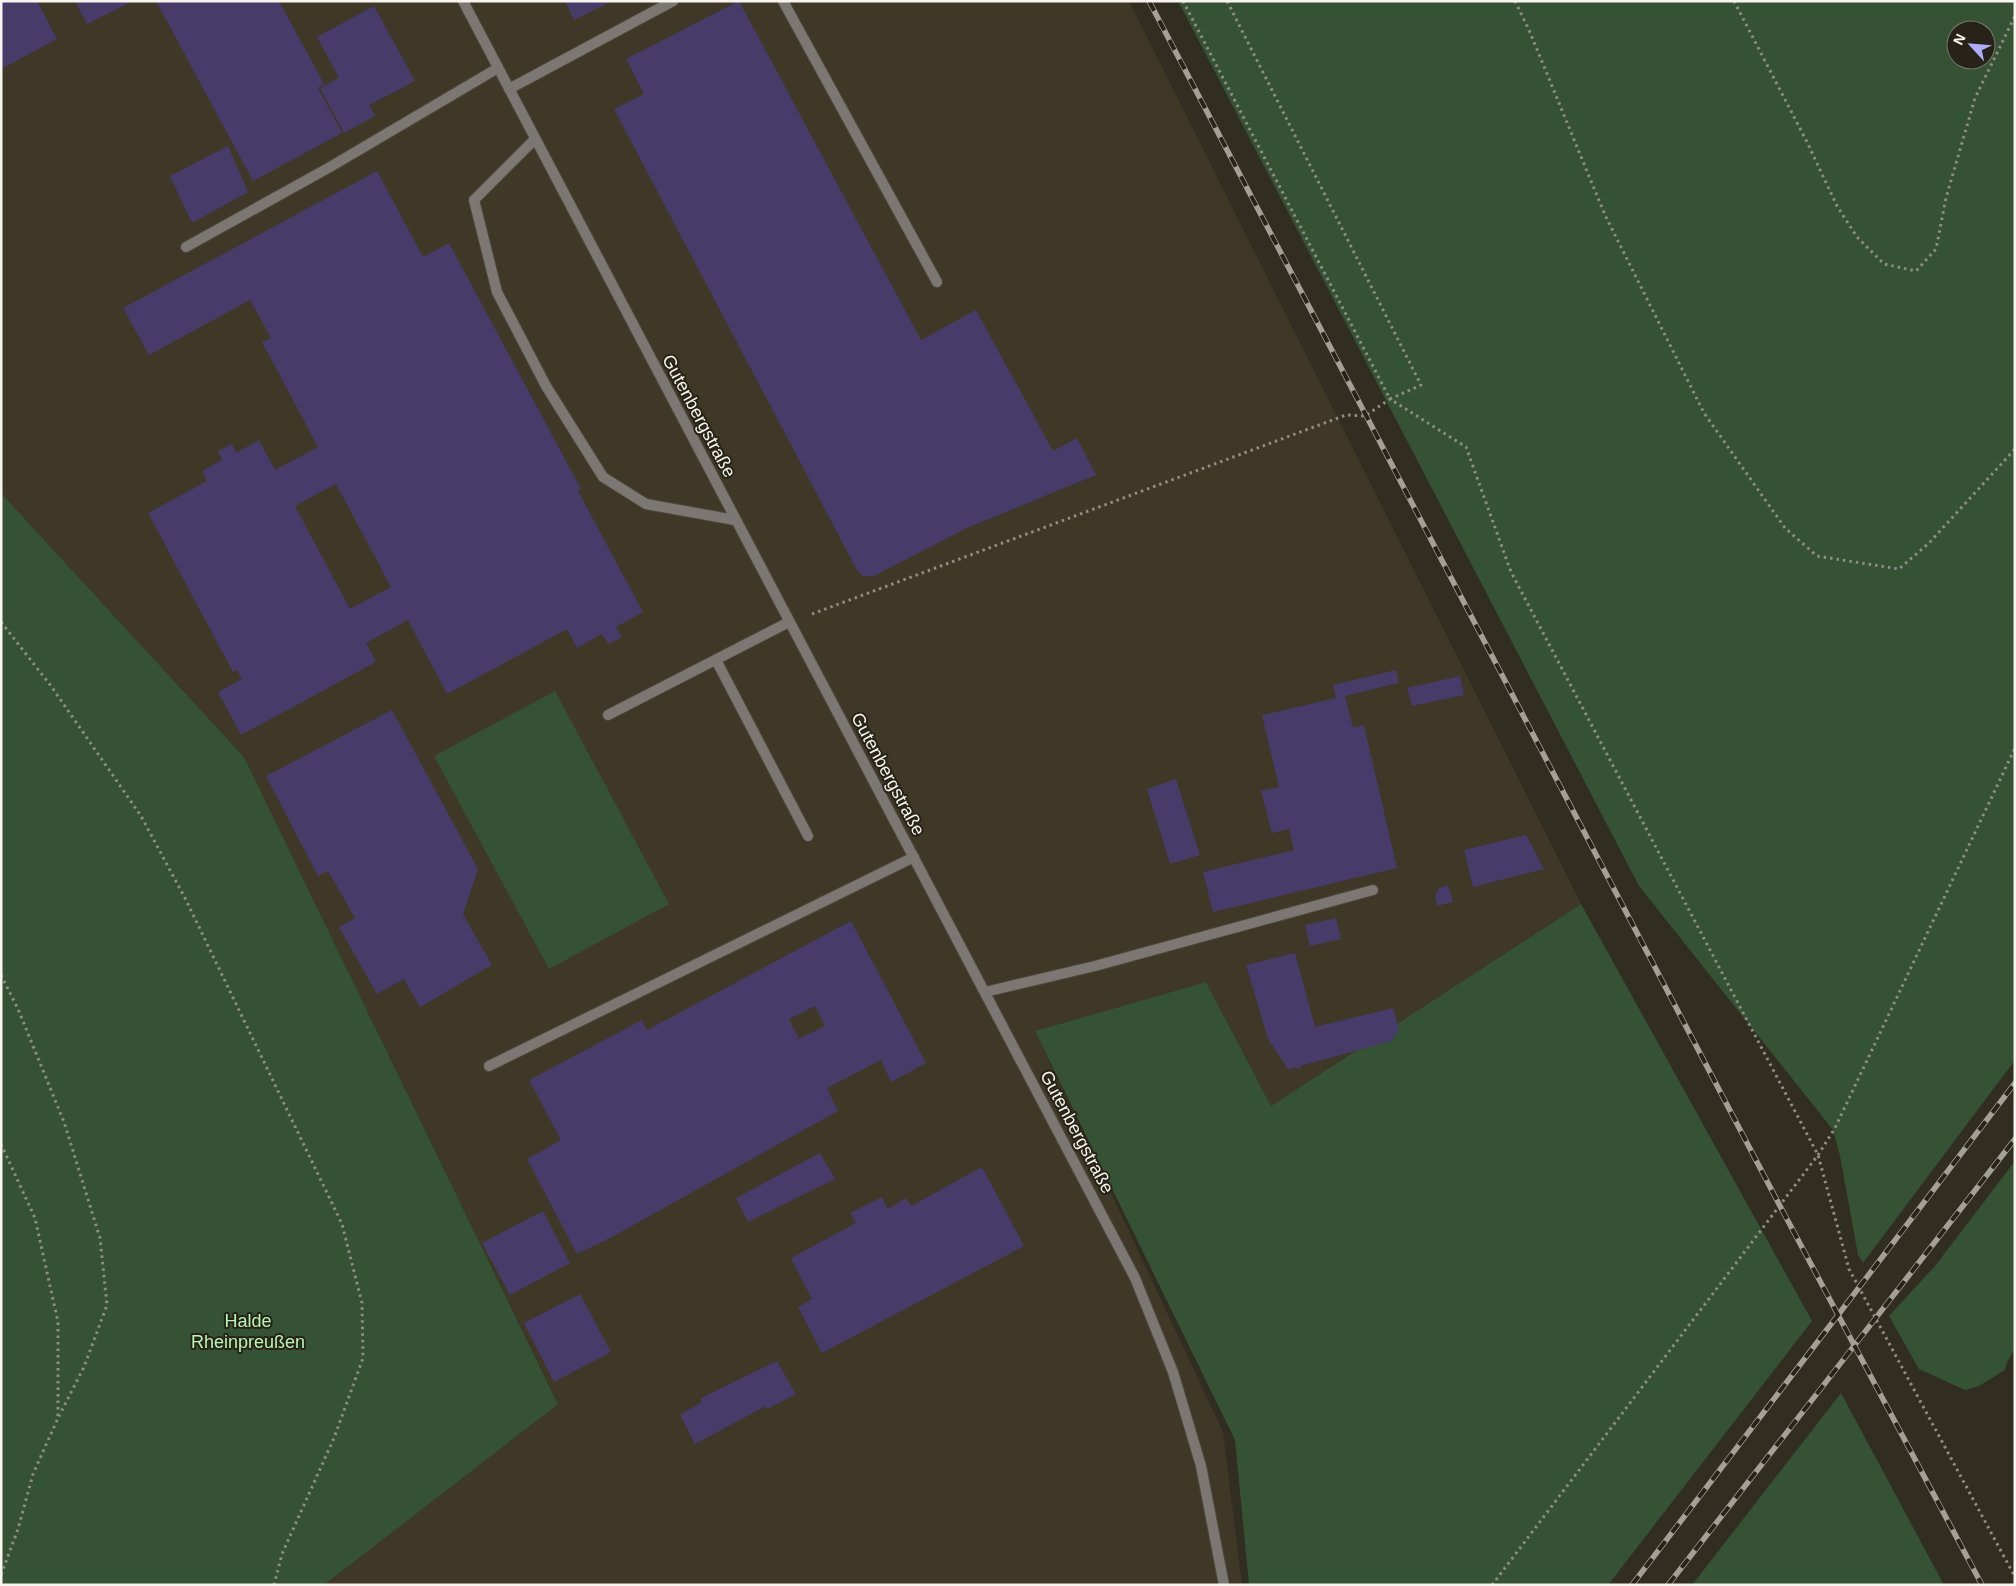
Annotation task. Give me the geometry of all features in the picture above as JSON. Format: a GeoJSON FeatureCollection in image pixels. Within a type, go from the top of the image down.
{"type":"FeatureCollection","features":[{"type":"Feature","properties":{"kind":"street","name":"Gutenbergstraße"},"geometry":{"type":"LineString","coordinates":[[462,1],[986,992],[1135,1278],[1170,1363],[1201,1466],[1224,1585]]}},
{"type":"Feature","properties":{"kind":"street"},"geometry":{"type":"LineString","coordinates":[[509,89],[673,1]]}},
{"type":"Feature","properties":{"kind":"street"},"geometry":{"type":"LineString","coordinates":[[782,1],[937,282]]}},
{"type":"Feature","properties":{"kind":"street"},"geometry":{"type":"LineString","coordinates":[[186,247],[330,167],[498,68]]}},
{"type":"Feature","properties":{"kind":"street"},"geometry":{"type":"LineString","coordinates":[[535,140],[474,200],[497,292],[546,386],[603,477],[646,504],[735,520]]}},
{"type":"Feature","properties":{"kind":"street"},"geometry":{"type":"LineString","coordinates":[[608,715],[789,622]]}},
{"type":"Feature","properties":{"kind":"street"},"geometry":{"type":"LineString","coordinates":[[716,660],[808,836]]}},
{"type":"Feature","properties":{"kind":"street"},"geometry":{"type":"LineString","coordinates":[[490,1066],[914,857]]}},
{"type":"Feature","properties":{"kind":"street"},"geometry":{"type":"LineString","coordinates":[[986,992],[1095,966],[1373,890]]}},
{"type":"Feature","properties":{"kind":"path"},"geometry":{"type":"LineString","coordinates":[[1183,1],[1390,399],[1466,447],[1511,572],[1818,1155],[1849,1270],[2015,1578]]}},
{"type":"Feature","properties":{"kind":"path"},"geometry":{"type":"LineString","coordinates":[[789,622],[1346,415],[1365,416],[1390,399],[1421,386],[1227,1]]}},
{"type":"Feature","properties":{"kind":"path"},"geometry":{"type":"LineString","coordinates":[[1515,1],[1529,30],[1605,215],[1704,413],[1785,528],[1818,556],[1899,569],[1929,543],[2015,449]]}},
{"type":"Feature","properties":{"kind":"path"},"geometry":{"type":"LineString","coordinates":[[1734,1],[1807,142],[1837,206],[1857,237],[1884,264],[1916,271],[1936,249],[1946,198],[1974,98],[2015,16]]}},
{"type":"Feature","properties":{"kind":"path"},"geometry":{"type":"LineString","coordinates":[[1,622],[51,686],[140,816],[186,900],[342,1224],[362,1303],[363,1358],[334,1438],[282,1554],[274,1585]]}},
{"type":"Feature","properties":{"kind":"path"},"geometry":{"type":"LineString","coordinates":[[1492,1585],[1818,1155],[1839,1120],[2015,748]]}},
{"type":"Feature","properties":{"kind":"path"},"geometry":{"type":"LineString","coordinates":[[1,975],[18,1009],[64,1122],[100,1238],[107,1305],[84,1367],[58,1418],[33,1474],[18,1529],[1,1575]]}},
{"type":"Feature","properties":{"kind":"path"},"geometry":{"type":"LineString","coordinates":[[1,1144],[35,1218],[58,1322],[58,1418]]}},
{"type":"Feature","properties":{"kind":"shaded area"},"geometry":{"type":"Polygon","coordinates":[[[1,1],[1129,1],[1581,904],[1271,1106],[1206,982],[1035,1031],[1223,1432],[1242,1585],[324,1585],[558,1403],[244,757],[1,493],[1,1]]]}},
{"type":"Feature","properties":{"kind":"green space"},"geometry":{"type":"Polygon","coordinates":[[[1178,1],[2015,1],[2015,1060],[1863,1263],[1858,1255],[1840,1156],[1833,1130],[1639,886],[1178,1]]]}},
{"type":"Feature","properties":{"kind":"green space","name":"Halde Rheinpreußen"},"geometry":{"type":"Polygon","coordinates":[[[1,493],[244,757],[558,1404],[324,1585],[1,1585],[1,493]]]}},
{"type":"Feature","properties":{"kind":"green space"},"geometry":{"type":"Polygon","coordinates":[[[555,691],[669,904],[549,969],[434,756],[555,691]]]}},
{"type":"Feature","properties":{"kind":"green space"},"geometry":{"type":"Polygon","coordinates":[[[1581,904],[1812,1321],[1608,1585],[1249,1585],[1235,1440],[1035,1031],[1206,982],[1271,1106],[1581,904]]]}},
{"type":"Feature","properties":{"kind":"green space"},"geometry":{"type":"Polygon","coordinates":[[[2015,1161],[2015,1348],[2005,1370],[1979,1386],[1965,1390],[1919,1369],[1889,1316],[1935,1266],[2015,1161]]]}},
{"type":"Feature","properties":{"kind":"green space"},"geometry":{"type":"Polygon","coordinates":[[[1841,1393],[1944,1585],[1692,1585],[1841,1393]]]}},
{"type":"Feature","properties":{"kind":"building"},"geometry":{"type":"Polygon","coordinates":[[[1,1],[37,1],[57,39],[1,69],[1,1]]]}},
{"type":"Feature","properties":{"kind":"building"},"geometry":{"type":"Polygon","coordinates":[[[75,1],[133,1],[87,24],[75,1]]]}},
{"type":"Feature","properties":{"kind":"building"},"geometry":{"type":"Polygon","coordinates":[[[156,1],[279,1],[324,84],[318,88],[342,133],[253,181],[156,1]]]}},
{"type":"Feature","properties":{"kind":"building"},"geometry":{"type":"Polygon","coordinates":[[[565,1],[612,1],[574,20],[565,1]]]}},
{"type":"Feature","properties":{"kind":"building"},"geometry":{"type":"Polygon","coordinates":[[[739,1],[921,340],[976,310],[1053,451],[1077,438],[1096,475],[967,528],[874,576],[863,576],[858,572],[614,109],[644,94],[626,59],[739,1]]]}},
{"type":"Feature","properties":{"kind":"building"},"geometry":{"type":"Polygon","coordinates":[[[374,6],[415,81],[369,105],[375,116],[344,133],[320,88],[339,78],[317,37],[374,6]]]}},
{"type":"Feature","properties":{"kind":"building"},"geometry":{"type":"Polygon","coordinates":[[[228,146],[248,192],[192,223],[170,176],[228,146]]]}},
{"type":"Feature","properties":{"kind":"building"},"geometry":{"type":"Polygon","coordinates":[[[377,171],[423,257],[449,243],[581,489],[578,491],[643,612],[616,627],[622,637],[608,644],[602,634],[577,648],[567,629],[447,694],[408,620],[366,643],[376,662],[241,735],[218,692],[242,679],[237,670],[233,672],[148,513],[207,481],[202,471],[222,460],[218,451],[232,444],[236,453],[259,440],[275,470],[318,447],[262,342],[271,338],[250,300],[149,355],[123,308],[377,171]],[[336,484],[295,506],[350,609],[391,587],[336,484]]]}},
{"type":"Feature","properties":{"kind":"building"},"geometry":{"type":"Polygon","coordinates":[[[1396,670],[1399,683],[1345,696],[1353,728],[1364,725],[1397,868],[1213,912],[1203,872],[1294,850],[1289,829],[1272,833],[1261,791],[1279,787],[1262,715],[1336,698],[1333,685],[1396,670]]]}},
{"type":"Feature","properties":{"kind":"building"},"geometry":{"type":"Polygon","coordinates":[[[1460,676],[1464,695],[1412,706],[1407,688],[1460,676]]]}},
{"type":"Feature","properties":{"kind":"building"},"geometry":{"type":"Polygon","coordinates":[[[392,710],[478,869],[463,914],[492,965],[420,1007],[404,979],[377,994],[339,927],[355,918],[328,871],[318,876],[266,776],[392,710]]]}},
{"type":"Feature","properties":{"kind":"building"},"geometry":{"type":"Polygon","coordinates":[[[1176,779],[1200,855],[1170,864],[1147,789],[1176,779]]]}},
{"type":"Feature","properties":{"kind":"building"},"geometry":{"type":"Polygon","coordinates":[[[1526,835],[1544,869],[1473,887],[1464,850],[1526,835]]]}},
{"type":"Feature","properties":{"kind":"building"},"geometry":{"type":"Polygon","coordinates":[[[1448,885],[1453,902],[1437,906],[1435,896],[1439,888],[1448,885]]]}},
{"type":"Feature","properties":{"kind":"building"},"geometry":{"type":"Polygon","coordinates":[[[1336,918],[1341,939],[1310,946],[1305,925],[1336,918]]]}},
{"type":"Feature","properties":{"kind":"building"},"geometry":{"type":"Polygon","coordinates":[[[851,921],[926,1063],[891,1082],[881,1060],[827,1088],[838,1111],[612,1237],[577,1254],[527,1159],[561,1140],[529,1080],[642,1020],[647,1030],[851,921]],[[815,1006],[789,1019],[799,1039],[825,1026],[815,1006]]]}},
{"type":"Feature","properties":{"kind":"building"},"geometry":{"type":"Polygon","coordinates":[[[1295,953],[1315,1027],[1393,1008],[1399,1030],[1391,1041],[1300,1066],[1301,1068],[1288,1069],[1268,1039],[1246,965],[1295,953]]]}},
{"type":"Feature","properties":{"kind":"building"},"geometry":{"type":"Polygon","coordinates":[[[820,1153],[835,1179],[748,1222],[736,1198],[820,1153]]]}},
{"type":"Feature","properties":{"kind":"building"},"geometry":{"type":"Polygon","coordinates":[[[982,1167],[1024,1246],[822,1353],[798,1307],[812,1299],[791,1258],[856,1223],[850,1213],[882,1197],[888,1209],[906,1198],[911,1206],[982,1167]]]}},
{"type":"Feature","properties":{"kind":"building"},"geometry":{"type":"Polygon","coordinates":[[[543,1211],[570,1263],[510,1295],[482,1243],[543,1211]]]}},
{"type":"Feature","properties":{"kind":"building"},"geometry":{"type":"Polygon","coordinates":[[[580,1294],[611,1352],[554,1382],[524,1323],[580,1294]]]}},
{"type":"Feature","properties":{"kind":"building"},"geometry":{"type":"Polygon","coordinates":[[[777,1361],[796,1394],[767,1409],[766,1406],[695,1444],[680,1415],[702,1402],[700,1399],[777,1361]]]}},
{"type":"Feature","properties":{"kind":"railway"},"geometry":{"type":"LineString","coordinates":[[1149,1],[1780,1206],[1982,1585]]}},
{"type":"Feature","properties":{"kind":"railway"},"geometry":{"type":"LineString","coordinates":[[1632,1585],[2015,1083]]}},
{"type":"Feature","properties":{"kind":"railway"},"geometry":{"type":"LineString","coordinates":[[1668,1585],[2015,1139]]}}]}
